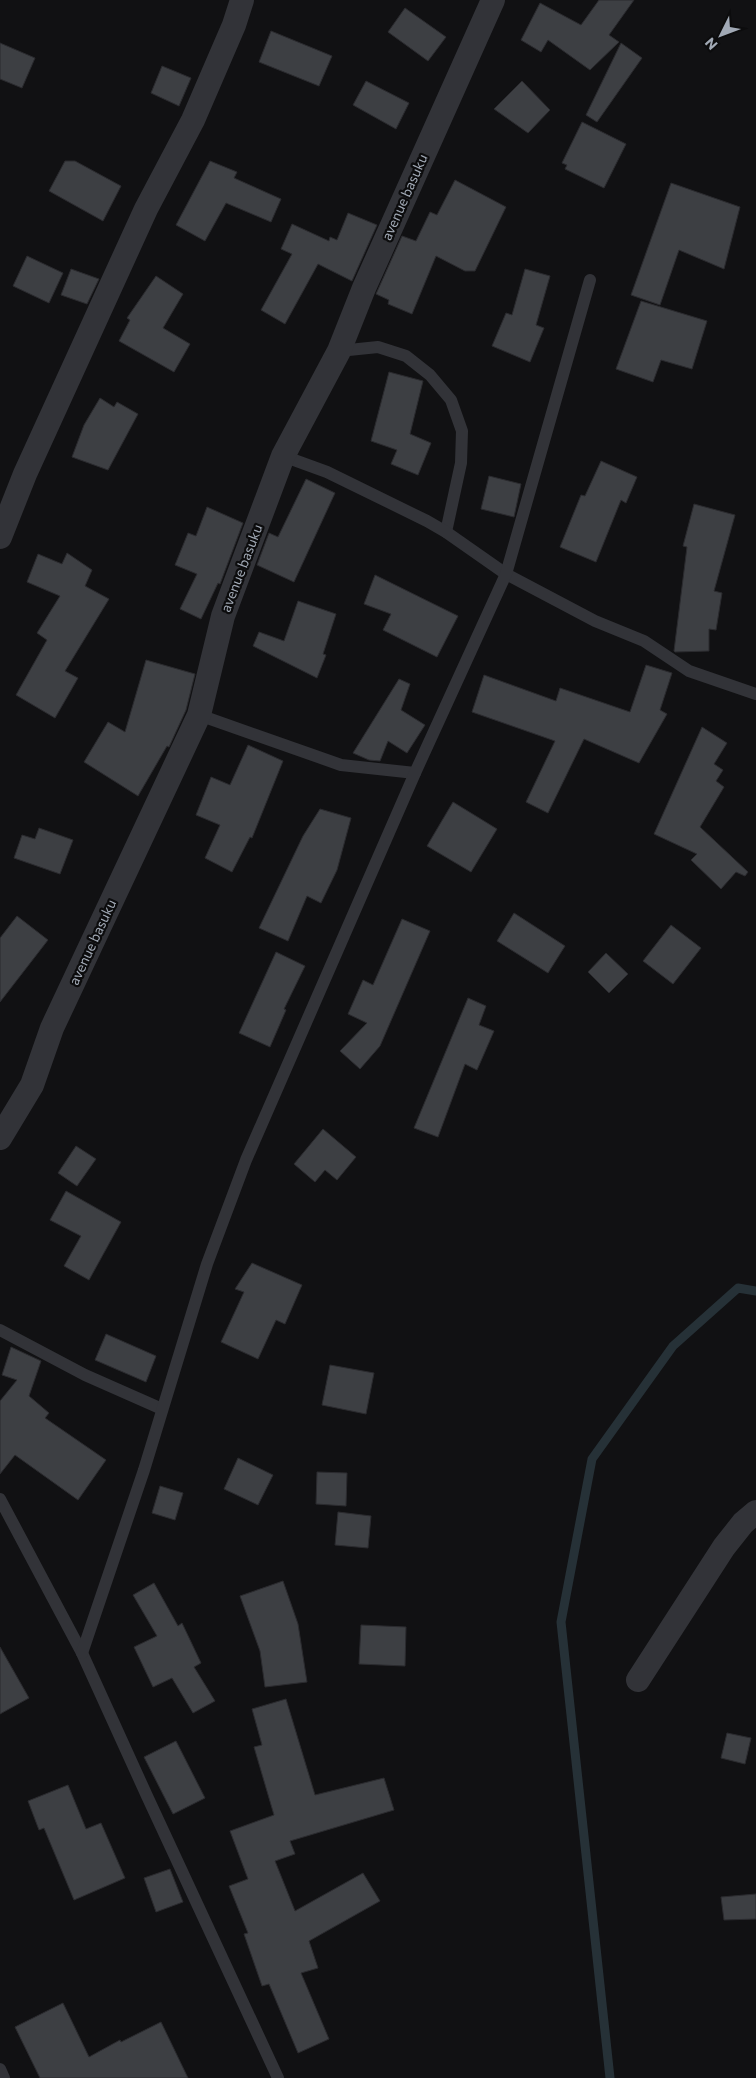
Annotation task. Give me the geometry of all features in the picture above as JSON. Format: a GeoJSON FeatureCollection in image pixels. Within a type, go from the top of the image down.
{"type":"FeatureCollection","features":[{"type":"Feature","properties":{"kind":"street"},"geometry":{"type":"LineString","coordinates":[[0,537],[24,474],[146,209],[193,120],[234,26],[242,0]]}},
{"type":"Feature","properties":{"kind":"street","name":"avenue basuku"},"geometry":{"type":"LineString","coordinates":[[0,1138],[32,1085],[52,1028],[199,715],[223,616],[283,456],[339,351],[364,288],[493,0]]}},
{"type":"Feature","properties":{"kind":"street"},"geometry":{"type":"LineString","coordinates":[[638,1680],[724,1547],[743,1523],[756,1512]]}},
{"type":"Feature","properties":{"kind":"lane"},"geometry":{"type":"LineString","coordinates":[[82,1653],[144,1470],[207,1264],[246,1160],[415,773],[506,574],[590,280]]}},
{"type":"Feature","properties":{"kind":"lane"},"geometry":{"type":"LineString","coordinates":[[339,351],[378,347],[406,356],[430,375],[450,400],[462,431],[461,463],[446,532]]}},
{"type":"Feature","properties":{"kind":"lane"},"geometry":{"type":"LineString","coordinates":[[283,456],[327,472],[446,532],[506,574],[596,621],[644,641],[689,671],[756,694]]}},
{"type":"Feature","properties":{"kind":"lane"},"geometry":{"type":"LineString","coordinates":[[199,715],[341,766],[415,773]]}},
{"type":"Feature","properties":{"kind":"lane"},"geometry":{"type":"LineString","coordinates":[[0,1330],[85,1375],[162,1409]]}},
{"type":"Feature","properties":{"kind":"lane"},"geometry":{"type":"LineString","coordinates":[[0,1499],[82,1653],[146,1796],[278,2078]]}},
{"type":"Feature","properties":{"kind":"lane"},"geometry":{"type":"LineString","coordinates":[[0,2069],[4,2078]]}},
{"type":"Feature","properties":{"kind":"building"},"geometry":{"type":"Polygon","coordinates":[[[599,0],[634,0],[609,35],[619,42],[590,70],[548,40],[541,52],[521,40],[540,3],[581,25],[599,0]]]}},
{"type":"Feature","properties":{"kind":"building"},"geometry":{"type":"Polygon","coordinates":[[[405,8],[446,37],[428,61],[388,32],[405,8]]]}},
{"type":"Feature","properties":{"kind":"building"},"geometry":{"type":"Polygon","coordinates":[[[271,31],[332,56],[319,86],[259,62],[271,31]]]}},
{"type":"Feature","properties":{"kind":"building"},"geometry":{"type":"Polygon","coordinates":[[[0,43],[35,58],[22,88],[0,79],[0,43]]]}},
{"type":"Feature","properties":{"kind":"building"},"geometry":{"type":"Polygon","coordinates":[[[621,43],[642,58],[597,122],[586,115],[621,43]]]}},
{"type":"Feature","properties":{"kind":"building"},"geometry":{"type":"Polygon","coordinates":[[[162,66],[191,78],[179,106],[151,93],[162,66]]]}},
{"type":"Feature","properties":{"kind":"building"},"geometry":{"type":"Polygon","coordinates":[[[366,81],[409,103],[396,129],[353,105],[366,81]]]}},
{"type":"Feature","properties":{"kind":"building"},"geometry":{"type":"Polygon","coordinates":[[[522,81],[550,110],[528,133],[494,109],[522,81]]]}},
{"type":"Feature","properties":{"kind":"building"},"geometry":{"type":"Polygon","coordinates":[[[582,122],[626,144],[604,188],[565,169],[567,165],[562,163],[582,122]]]}},
{"type":"Feature","properties":{"kind":"building"},"geometry":{"type":"Polygon","coordinates":[[[65,161],[75,161],[121,186],[103,221],[49,191],[65,161]]]}},
{"type":"Feature","properties":{"kind":"building"},"geometry":{"type":"Polygon","coordinates":[[[210,161],[237,172],[234,178],[281,199],[271,222],[226,203],[205,241],[176,225],[210,161]]]}},
{"type":"Feature","properties":{"kind":"building"},"geometry":{"type":"Polygon","coordinates":[[[455,180],[506,207],[475,271],[465,271],[436,256],[412,314],[388,304],[389,300],[376,294],[402,236],[416,241],[430,212],[437,215],[455,180]]]}},
{"type":"Feature","properties":{"kind":"building"},"geometry":{"type":"Polygon","coordinates":[[[671,183],[740,207],[724,269],[679,250],[660,305],[631,295],[671,183]]]}},
{"type":"Feature","properties":{"kind":"building"},"geometry":{"type":"Polygon","coordinates":[[[348,213],[377,225],[352,281],[318,264],[285,324],[261,310],[292,254],[281,249],[292,224],[329,241],[330,237],[337,240],[348,213]]]}},
{"type":"Feature","properties":{"kind":"building"},"geometry":{"type":"Polygon","coordinates":[[[27,256],[63,273],[49,303],[13,286],[27,256]]]}},
{"type":"Feature","properties":{"kind":"building"},"geometry":{"type":"Polygon","coordinates":[[[71,269],[99,279],[87,304],[61,295],[71,269]]]}},
{"type":"Feature","properties":{"kind":"building"},"geometry":{"type":"Polygon","coordinates":[[[525,269],[550,276],[536,325],[544,328],[530,362],[492,346],[506,313],[512,315],[525,269]]]}},
{"type":"Feature","properties":{"kind":"building"},"geometry":{"type":"Polygon","coordinates":[[[156,276],[183,294],[163,328],[190,344],[174,372],[119,341],[130,320],[127,318],[156,276]]]}},
{"type":"Feature","properties":{"kind":"building"},"geometry":{"type":"Polygon","coordinates":[[[641,301],[707,321],[692,369],[661,360],[653,382],[616,369],[641,301]]]}},
{"type":"Feature","properties":{"kind":"building"},"geometry":{"type":"Polygon","coordinates":[[[389,372],[423,381],[410,434],[431,443],[418,475],[391,464],[397,450],[371,441],[389,372]]]}},
{"type":"Feature","properties":{"kind":"building"},"geometry":{"type":"Polygon","coordinates":[[[100,398],[114,407],[117,402],[138,414],[108,470],[72,457],[84,425],[100,398]]]}},
{"type":"Feature","properties":{"kind":"building"},"geometry":{"type":"Polygon","coordinates":[[[601,461],[637,477],[626,503],[621,500],[596,562],[560,547],[581,495],[585,496],[601,461]]]}},
{"type":"Feature","properties":{"kind":"building"},"geometry":{"type":"Polygon","coordinates":[[[489,476],[521,484],[514,517],[481,509],[489,476]]]}},
{"type":"Feature","properties":{"kind":"building"},"geometry":{"type":"Polygon","coordinates":[[[306,479],[335,493],[294,582],[257,565],[269,533],[278,537],[306,479]]]}},
{"type":"Feature","properties":{"kind":"building"},"geometry":{"type":"Polygon","coordinates":[[[694,504],[735,515],[714,591],[722,593],[716,630],[709,629],[709,651],[675,652],[687,547],[683,546],[694,504]]]}},
{"type":"Feature","properties":{"kind":"building"},"geometry":{"type":"Polygon","coordinates":[[[207,507],[243,523],[220,584],[218,583],[201,619],[180,609],[197,574],[175,565],[188,533],[196,536],[207,507]]]}},
{"type":"Feature","properties":{"kind":"building"},"geometry":{"type":"Polygon","coordinates":[[[67,553],[92,570],[85,586],[109,599],[65,671],[78,678],[55,718],[16,695],[47,640],[37,633],[60,596],[27,582],[38,554],[62,564],[67,553]]]}},
{"type":"Feature","properties":{"kind":"building"},"geometry":{"type":"Polygon","coordinates":[[[375,575],[458,616],[437,657],[383,630],[391,614],[364,604],[375,575]]]}},
{"type":"Feature","properties":{"kind":"building"},"geometry":{"type":"Polygon","coordinates":[[[298,601],[336,614],[323,654],[326,655],[317,678],[253,646],[259,632],[284,641],[298,601]]]}},
{"type":"Feature","properties":{"kind":"building"},"geometry":{"type":"Polygon","coordinates":[[[146,660],[195,674],[186,710],[169,747],[167,746],[138,796],[84,762],[108,722],[125,732],[146,660]]]}},
{"type":"Feature","properties":{"kind":"building"},"geometry":{"type":"Polygon","coordinates":[[[646,665],[672,673],[660,710],[667,714],[639,763],[584,739],[548,813],[526,802],[555,741],[472,712],[484,675],[556,701],[560,688],[630,712],[646,665]]]}},
{"type":"Feature","properties":{"kind":"building"},"geometry":{"type":"Polygon","coordinates":[[[399,679],[410,684],[401,710],[425,725],[407,753],[388,741],[380,761],[369,760],[353,753],[399,679]]]}},
{"type":"Feature","properties":{"kind":"building"},"geometry":{"type":"Polygon","coordinates":[[[702,727],[727,743],[714,764],[723,770],[716,781],[724,787],[700,827],[748,872],[745,876],[736,872],[721,889],[691,860],[697,854],[654,834],[702,727]]]}},
{"type":"Feature","properties":{"kind":"building"},"geometry":{"type":"Polygon","coordinates":[[[248,745],[283,761],[252,838],[250,837],[232,872],[205,858],[220,825],[196,815],[211,777],[230,785],[248,745]]]}},
{"type":"Feature","properties":{"kind":"building"},"geometry":{"type":"Polygon","coordinates":[[[453,802],[497,829],[471,872],[427,846],[453,802]]]}},
{"type":"Feature","properties":{"kind":"building"},"geometry":{"type":"Polygon","coordinates":[[[320,809],[351,818],[337,870],[321,903],[307,896],[288,941],[259,928],[303,836],[320,809]]]}},
{"type":"Feature","properties":{"kind":"building"},"geometry":{"type":"Polygon","coordinates":[[[39,828],[73,840],[60,874],[14,858],[22,835],[35,839],[39,828]]]}},
{"type":"Feature","properties":{"kind":"building"},"geometry":{"type":"Polygon","coordinates":[[[514,913],[565,946],[548,973],[497,941],[514,913]]]}},
{"type":"Feature","properties":{"kind":"building"},"geometry":{"type":"Polygon","coordinates":[[[17,916],[48,940],[0,1002],[0,938],[17,916]]]}},
{"type":"Feature","properties":{"kind":"building"},"geometry":{"type":"Polygon","coordinates":[[[402,919],[430,931],[380,1046],[360,1069],[340,1051],[367,1023],[348,1014],[363,980],[373,985],[402,919]]]}},
{"type":"Feature","properties":{"kind":"building"},"geometry":{"type":"Polygon","coordinates":[[[671,925],[701,948],[673,984],[643,961],[671,925]]]}},
{"type":"Feature","properties":{"kind":"building"},"geometry":{"type":"Polygon","coordinates":[[[276,952],[305,966],[284,1009],[286,1010],[270,1047],[239,1033],[276,952]]]}},
{"type":"Feature","properties":{"kind":"building"},"geometry":{"type":"Polygon","coordinates":[[[606,953],[628,974],[609,993],[588,972],[606,953]]]}},
{"type":"Feature","properties":{"kind":"building"},"geometry":{"type":"Polygon","coordinates":[[[468,998],[486,1006],[479,1025],[494,1031],[477,1070],[465,1064],[438,1137],[414,1128],[468,998]]]}},
{"type":"Feature","properties":{"kind":"building"},"geometry":{"type":"Polygon","coordinates":[[[323,1129],[356,1157],[337,1180],[325,1170],[315,1182],[294,1164],[323,1129]]]}},
{"type":"Feature","properties":{"kind":"building"},"geometry":{"type":"Polygon","coordinates":[[[76,1146],[96,1159],[77,1186],[58,1173],[76,1146]]]}},
{"type":"Feature","properties":{"kind":"building"},"geometry":{"type":"Polygon","coordinates":[[[66,1191],[121,1222],[89,1280],[64,1266],[81,1236],[50,1220],[66,1191]]]}},
{"type":"Feature","properties":{"kind":"building"},"geometry":{"type":"Polygon","coordinates":[[[252,1263],[302,1285],[285,1324],[276,1320],[258,1359],[221,1342],[244,1292],[235,1289],[252,1263]]]}},
{"type":"Feature","properties":{"kind":"building"},"geometry":{"type":"Polygon","coordinates":[[[106,1334],[156,1356],[146,1382],[95,1360],[106,1334]]]}},
{"type":"Feature","properties":{"kind":"building"},"geometry":{"type":"Polygon","coordinates":[[[11,1347],[41,1361],[29,1396],[49,1413],[45,1418],[106,1460],[78,1500],[15,1455],[0,1474],[0,1401],[17,1380],[2,1375],[11,1347]]]}},
{"type":"Feature","properties":{"kind":"building"},"geometry":{"type":"Polygon","coordinates":[[[330,1365],[374,1373],[366,1414],[322,1405],[330,1365]]]}},
{"type":"Feature","properties":{"kind":"building"},"geometry":{"type":"Polygon","coordinates":[[[238,1458],[273,1475],[258,1505],[224,1489],[238,1458]]]}},
{"type":"Feature","properties":{"kind":"building"},"geometry":{"type":"Polygon","coordinates":[[[317,1472],[347,1473],[346,1506],[316,1504],[317,1472]]]}},
{"type":"Feature","properties":{"kind":"building"},"geometry":{"type":"Polygon","coordinates":[[[160,1486],[183,1493],[175,1520],[152,1513],[160,1486]]]}},
{"type":"Feature","properties":{"kind":"building"},"geometry":{"type":"Polygon","coordinates":[[[338,1512],[371,1516],[368,1548],[335,1545],[338,1512]]]}},
{"type":"Feature","properties":{"kind":"building"},"geometry":{"type":"Polygon","coordinates":[[[283,1581],[298,1624],[307,1682],[265,1687],[260,1651],[240,1596],[283,1581]]]}},
{"type":"Feature","properties":{"kind":"building"},"geometry":{"type":"Polygon","coordinates":[[[154,1583],[178,1626],[182,1623],[201,1663],[194,1667],[215,1701],[193,1713],[172,1678],[153,1687],[134,1647],[157,1636],[133,1595],[154,1583]]]}},
{"type":"Feature","properties":{"kind":"building"},"geometry":{"type":"Polygon","coordinates":[[[361,1625],[406,1627],[405,1666],[359,1664],[361,1625]]]}},
{"type":"Feature","properties":{"kind":"building"},"geometry":{"type":"Polygon","coordinates":[[[0,1647],[29,1698],[0,1714],[0,1647]]]}},
{"type":"Feature","properties":{"kind":"building"},"geometry":{"type":"Polygon","coordinates":[[[286,1699],[315,1795],[384,1778],[394,1810],[290,1841],[295,1854],[275,1861],[295,1911],[363,1873],[380,1901],[309,1941],[318,1968],[301,1973],[329,2039],[298,2053],[269,1984],[262,1986],[244,1934],[248,1933],[229,1886],[248,1879],[230,1831],[274,1815],[254,1747],[262,1745],[252,1709],[286,1699]]]}},
{"type":"Feature","properties":{"kind":"building"},"geometry":{"type":"Polygon","coordinates":[[[727,1733],[751,1738],[745,1764],[721,1758],[727,1733]]]}},
{"type":"Feature","properties":{"kind":"building"},"geometry":{"type":"Polygon","coordinates":[[[176,1741],[205,1798],[173,1814],[144,1757],[176,1741]]]}},
{"type":"Feature","properties":{"kind":"building"},"geometry":{"type":"Polygon","coordinates":[[[68,1785],[86,1829],[101,1823],[125,1878],[74,1900],[44,1828],[39,1830],[28,1801],[68,1785]]]}},
{"type":"Feature","properties":{"kind":"building"},"geometry":{"type":"Polygon","coordinates":[[[170,1869],[183,1902],[156,1912],[144,1878],[170,1869]]]}},
{"type":"Feature","properties":{"kind":"building"},"geometry":{"type":"Polygon","coordinates":[[[756,1894],[756,1919],[724,1920],[721,1897],[756,1894]]]}},
{"type":"Feature","properties":{"kind":"building"},"geometry":{"type":"Polygon","coordinates":[[[63,2003],[89,2057],[120,2040],[121,2042],[161,2022],[188,2078],[40,2078],[15,2027],[63,2003]]]}},
{"type":"Feature","properties":{"kind":"waterway"},"geometry":{"type":"LineString","coordinates":[[610,2078],[561,1622],[592,1459],[673,1346],[738,1288],[756,1291]]}}]}
